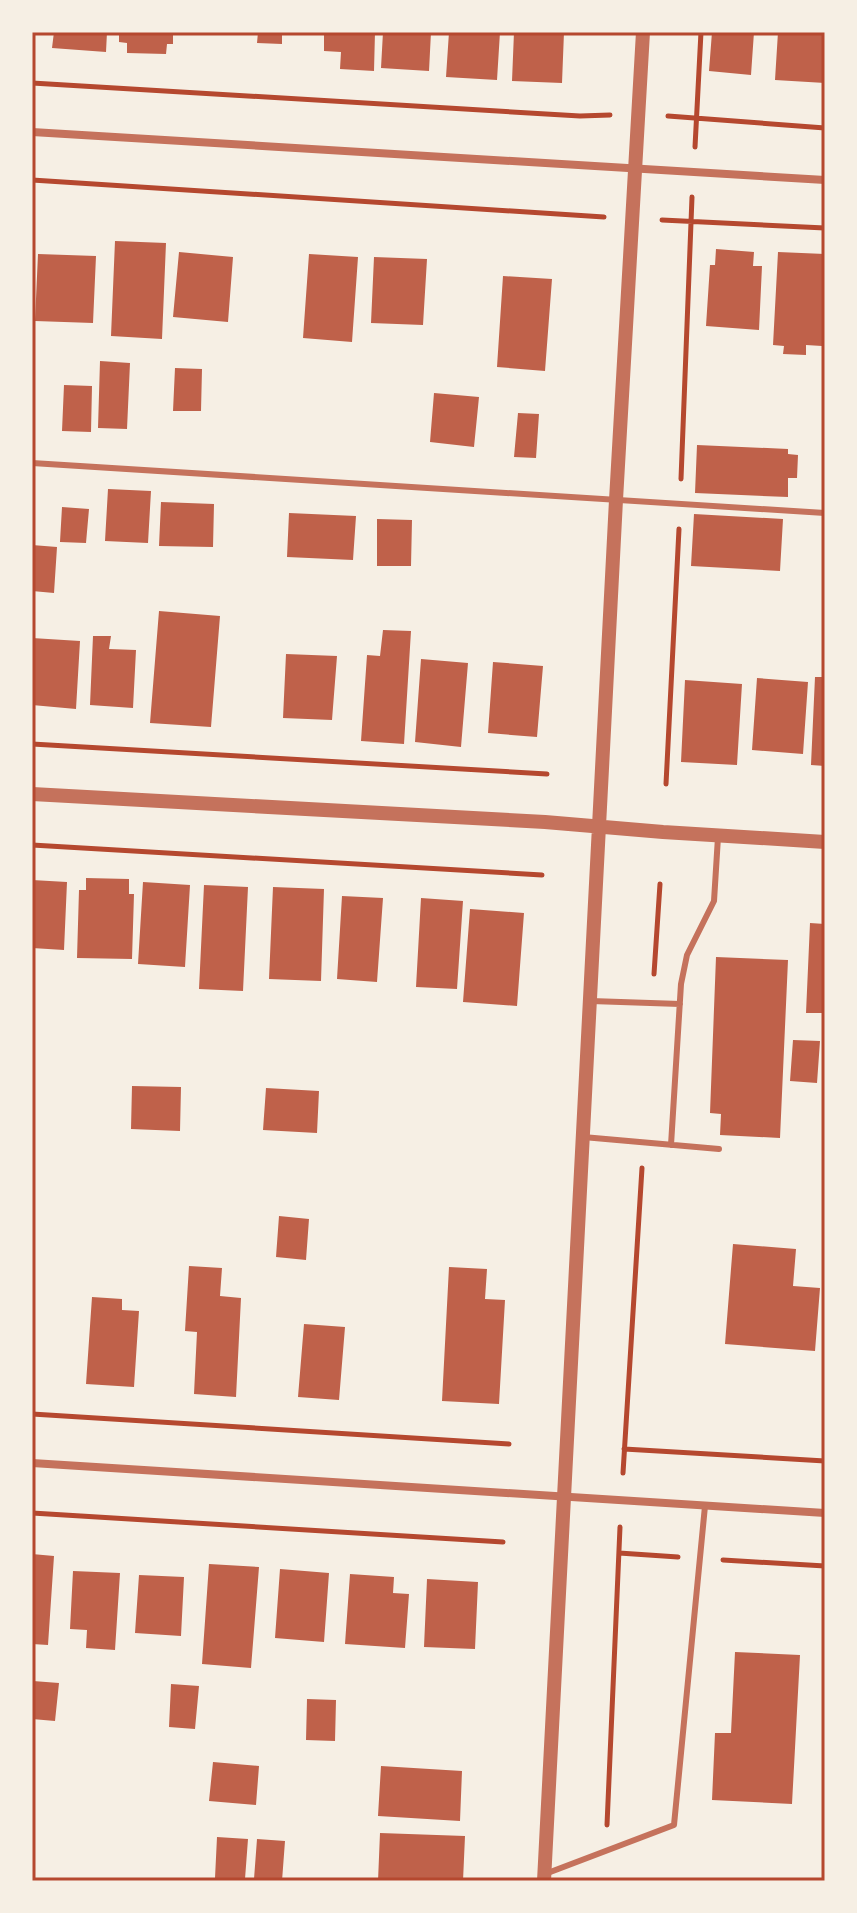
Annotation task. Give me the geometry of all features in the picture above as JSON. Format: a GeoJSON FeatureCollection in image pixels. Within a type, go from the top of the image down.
{"type":"FeatureCollection","features":[{"type":"Feature","properties":{"kind":"street"},"geometry":{"type":"LineString","coordinates":[[545,1877],[643,32]]}},
{"type":"Feature","properties":{"kind":"street"},"geometry":{"type":"LineString","coordinates":[[32,132],[825,180]]}},
{"type":"Feature","properties":{"kind":"street"},"geometry":{"type":"LineString","coordinates":[[32,794],[825,842]]}},
{"type":"Feature","properties":{"kind":"street"},"geometry":{"type":"LineString","coordinates":[[32,1463],[825,1513]]}},
{"type":"Feature","properties":{"kind":"lane"},"geometry":{"type":"LineString","coordinates":[[32,463],[825,513]]}},
{"type":"Feature","properties":{"kind":"lane"},"geometry":{"type":"LineString","coordinates":[[671,1145],[681,984],[687,955],[714,901],[718,835]]}},
{"type":"Feature","properties":{"kind":"lane"},"geometry":{"type":"LineString","coordinates":[[591,1001],[680,1004]]}},
{"type":"Feature","properties":{"kind":"lane"},"geometry":{"type":"LineString","coordinates":[[583,1137],[719,1149]]}},
{"type":"Feature","properties":{"kind":"lane"},"geometry":{"type":"LineString","coordinates":[[545,1877],[674,1825],[705,1506]]}},
{"type":"Feature","properties":{"kind":"path"},"geometry":{"type":"LineString","coordinates":[[666,784],[701,32]]}},
{"type":"Feature","properties":{"kind":"path"},"geometry":{"type":"LineString","coordinates":[[32,83],[580,116],[639,114],[825,128]]}},
{"type":"Feature","properties":{"kind":"path"},"geometry":{"type":"LineString","coordinates":[[32,180],[825,228]]}},
{"type":"Feature","properties":{"kind":"path"},"geometry":{"type":"LineString","coordinates":[[32,744],[547,774]]}},
{"type":"Feature","properties":{"kind":"path"},"geometry":{"type":"LineString","coordinates":[[32,845],[542,875]]}},
{"type":"Feature","properties":{"kind":"path"},"geometry":{"type":"LineString","coordinates":[[652,1003],[660,884]]}},
{"type":"Feature","properties":{"kind":"path"},"geometry":{"type":"LineString","coordinates":[[606,1851],[621,1500],[643,1143]]}},
{"type":"Feature","properties":{"kind":"path"},"geometry":{"type":"LineString","coordinates":[[32,1414],[509,1444]]}},
{"type":"Feature","properties":{"kind":"path"},"geometry":{"type":"LineString","coordinates":[[624,1449],[825,1461]]}},
{"type":"Feature","properties":{"kind":"path"},"geometry":{"type":"LineString","coordinates":[[32,1513],[503,1542]]}},
{"type":"Feature","properties":{"kind":"building"},"geometry":{"type":"Polygon","coordinates":[[[54,32],[107,32],[106,52],[52,48],[54,32]]]}},
{"type":"Feature","properties":{"kind":"building"},"geometry":{"type":"Polygon","coordinates":[[[119,32],[173,32],[173,44],[167,44],[166,54],[127,53],[127,43],[119,42],[119,32]]]}},
{"type":"Feature","properties":{"kind":"building"},"geometry":{"type":"Polygon","coordinates":[[[258,32],[282,32],[282,44],[257,43],[258,32]]]}},
{"type":"Feature","properties":{"kind":"building"},"geometry":{"type":"Polygon","coordinates":[[[324,32],[375,32],[374,71],[340,69],[341,52],[324,51],[324,32]]]}},
{"type":"Feature","properties":{"kind":"building"},"geometry":{"type":"Polygon","coordinates":[[[383,32],[431,32],[429,71],[381,68],[383,32]]]}},
{"type":"Feature","properties":{"kind":"building"},"geometry":{"type":"Polygon","coordinates":[[[449,32],[500,32],[497,80],[446,77],[449,32]]]}},
{"type":"Feature","properties":{"kind":"building"},"geometry":{"type":"Polygon","coordinates":[[[514,32],[564,32],[562,83],[512,81],[514,32]]]}},
{"type":"Feature","properties":{"kind":"building"},"geometry":{"type":"Polygon","coordinates":[[[712,32],[754,32],[751,75],[709,71],[712,32]]]}},
{"type":"Feature","properties":{"kind":"building"},"geometry":{"type":"Polygon","coordinates":[[[778,32],[825,32],[825,83],[775,80],[778,32]]]}},
{"type":"Feature","properties":{"kind":"building"},"geometry":{"type":"Polygon","coordinates":[[[115,241],[166,243],[162,339],[111,336],[115,241]]]}},
{"type":"Feature","properties":{"kind":"building"},"geometry":{"type":"Polygon","coordinates":[[[716,249],[754,252],[753,266],[762,266],[759,330],[706,326],[710,265],[715,265],[716,249]]]}},
{"type":"Feature","properties":{"kind":"building"},"geometry":{"type":"Polygon","coordinates":[[[179,252],[233,257],[228,322],[173,317],[179,252]]]}},
{"type":"Feature","properties":{"kind":"building"},"geometry":{"type":"Polygon","coordinates":[[[778,252],[825,254],[822,346],[806,345],[806,355],[783,354],[784,346],[773,345],[778,252]]]}},
{"type":"Feature","properties":{"kind":"building"},"geometry":{"type":"Polygon","coordinates":[[[38,254],[96,256],[93,323],[35,321],[38,254]]]}},
{"type":"Feature","properties":{"kind":"building"},"geometry":{"type":"Polygon","coordinates":[[[309,254],[358,257],[352,342],[303,338],[309,254]]]}},
{"type":"Feature","properties":{"kind":"building"},"geometry":{"type":"Polygon","coordinates":[[[374,257],[427,259],[423,325],[371,323],[374,257]]]}},
{"type":"Feature","properties":{"kind":"building"},"geometry":{"type":"Polygon","coordinates":[[[503,276],[552,279],[545,371],[497,367],[503,276]]]}},
{"type":"Feature","properties":{"kind":"building"},"geometry":{"type":"Polygon","coordinates":[[[100,361],[130,363],[127,429],[98,428],[100,361]]]}},
{"type":"Feature","properties":{"kind":"building"},"geometry":{"type":"Polygon","coordinates":[[[175,368],[202,369],[201,411],[173,411],[175,368]]]}},
{"type":"Feature","properties":{"kind":"building"},"geometry":{"type":"Polygon","coordinates":[[[64,385],[92,386],[91,432],[62,431],[64,385]]]}},
{"type":"Feature","properties":{"kind":"building"},"geometry":{"type":"Polygon","coordinates":[[[434,393],[479,397],[474,447],[430,442],[434,393]]]}},
{"type":"Feature","properties":{"kind":"building"},"geometry":{"type":"Polygon","coordinates":[[[518,413],[539,414],[536,458],[514,457],[518,413]]]}},
{"type":"Feature","properties":{"kind":"building"},"geometry":{"type":"Polygon","coordinates":[[[697,445],[788,449],[788,454],[798,455],[797,478],[788,478],[788,497],[695,493],[697,445]]]}},
{"type":"Feature","properties":{"kind":"building"},"geometry":{"type":"Polygon","coordinates":[[[108,489],[151,491],[148,543],[105,541],[108,489]]]}},
{"type":"Feature","properties":{"kind":"building"},"geometry":{"type":"Polygon","coordinates":[[[161,502],[214,504],[213,547],[159,546],[161,502]]]}},
{"type":"Feature","properties":{"kind":"building"},"geometry":{"type":"Polygon","coordinates":[[[62,507],[89,509],[86,543],[60,542],[62,507]]]}},
{"type":"Feature","properties":{"kind":"building"},"geometry":{"type":"Polygon","coordinates":[[[289,513],[356,516],[353,560],[287,557],[289,513]]]}},
{"type":"Feature","properties":{"kind":"building"},"geometry":{"type":"Polygon","coordinates":[[[694,514],[783,519],[780,571],[691,566],[694,514]]]}},
{"type":"Feature","properties":{"kind":"building"},"geometry":{"type":"Polygon","coordinates":[[[377,519],[412,520],[411,566],[377,566],[377,519]]]}},
{"type":"Feature","properties":{"kind":"building"},"geometry":{"type":"Polygon","coordinates":[[[32,545],[57,547],[54,593],[32,591],[32,545]]]}},
{"type":"Feature","properties":{"kind":"building"},"geometry":{"type":"Polygon","coordinates":[[[159,611],[220,616],[211,727],[150,723],[159,611]]]}},
{"type":"Feature","properties":{"kind":"building"},"geometry":{"type":"Polygon","coordinates":[[[383,630],[411,631],[404,744],[361,741],[367,655],[380,656],[383,630]]]}},
{"type":"Feature","properties":{"kind":"building"},"geometry":{"type":"Polygon","coordinates":[[[93,636],[111,636],[109,649],[136,650],[133,708],[90,705],[93,636]]]}},
{"type":"Feature","properties":{"kind":"building"},"geometry":{"type":"Polygon","coordinates":[[[32,638],[80,641],[76,709],[32,705],[32,638]]]}},
{"type":"Feature","properties":{"kind":"building"},"geometry":{"type":"Polygon","coordinates":[[[286,654],[337,656],[332,720],[283,718],[286,654]]]}},
{"type":"Feature","properties":{"kind":"building"},"geometry":{"type":"Polygon","coordinates":[[[421,659],[468,663],[461,747],[415,742],[421,659]]]}},
{"type":"Feature","properties":{"kind":"building"},"geometry":{"type":"Polygon","coordinates":[[[493,662],[543,666],[537,737],[488,733],[493,662]]]}},
{"type":"Feature","properties":{"kind":"building"},"geometry":{"type":"Polygon","coordinates":[[[815,677],[825,677],[825,766],[811,765],[815,677]]]}},
{"type":"Feature","properties":{"kind":"building"},"geometry":{"type":"Polygon","coordinates":[[[757,678],[808,682],[803,754],[752,750],[757,678]]]}},
{"type":"Feature","properties":{"kind":"building"},"geometry":{"type":"Polygon","coordinates":[[[685,680],[742,684],[737,765],[681,762],[685,680]]]}},
{"type":"Feature","properties":{"kind":"building"},"geometry":{"type":"Polygon","coordinates":[[[86,878],[129,879],[129,894],[134,894],[132,959],[77,958],[79,890],[86,890],[86,878]]]}},
{"type":"Feature","properties":{"kind":"building"},"geometry":{"type":"Polygon","coordinates":[[[32,880],[67,882],[64,950],[32,948],[32,880]]]}},
{"type":"Feature","properties":{"kind":"building"},"geometry":{"type":"Polygon","coordinates":[[[143,882],[190,885],[185,967],[138,964],[143,882]]]}},
{"type":"Feature","properties":{"kind":"building"},"geometry":{"type":"Polygon","coordinates":[[[204,885],[248,887],[243,991],[199,989],[204,885]]]}},
{"type":"Feature","properties":{"kind":"building"},"geometry":{"type":"Polygon","coordinates":[[[273,887],[324,889],[321,981],[269,979],[273,887]]]}},
{"type":"Feature","properties":{"kind":"building"},"geometry":{"type":"Polygon","coordinates":[[[342,896],[383,898],[377,982],[337,979],[342,896]]]}},
{"type":"Feature","properties":{"kind":"building"},"geometry":{"type":"Polygon","coordinates":[[[421,898],[463,901],[457,989],[416,987],[421,898]]]}},
{"type":"Feature","properties":{"kind":"building"},"geometry":{"type":"Polygon","coordinates":[[[470,909],[524,913],[517,1006],[463,1002],[470,909]]]}},
{"type":"Feature","properties":{"kind":"building"},"geometry":{"type":"Polygon","coordinates":[[[810,923],[825,924],[825,1013],[806,1013],[810,923]]]}},
{"type":"Feature","properties":{"kind":"building"},"geometry":{"type":"Polygon","coordinates":[[[716,957],[788,960],[780,1138],[720,1135],[721,1114],[710,1113],[716,957]]]}},
{"type":"Feature","properties":{"kind":"building"},"geometry":{"type":"Polygon","coordinates":[[[793,1040],[820,1041],[817,1083],[790,1081],[793,1040]]]}},
{"type":"Feature","properties":{"kind":"building"},"geometry":{"type":"Polygon","coordinates":[[[132,1086],[181,1087],[180,1131],[131,1129],[132,1086]]]}},
{"type":"Feature","properties":{"kind":"building"},"geometry":{"type":"Polygon","coordinates":[[[266,1088],[319,1091],[317,1133],[263,1130],[266,1088]]]}},
{"type":"Feature","properties":{"kind":"building"},"geometry":{"type":"Polygon","coordinates":[[[279,1216],[309,1219],[306,1260],[276,1257],[279,1216]]]}},
{"type":"Feature","properties":{"kind":"building"},"geometry":{"type":"Polygon","coordinates":[[[733,1244],[796,1249],[793,1286],[820,1288],[815,1351],[725,1344],[733,1244]]]}},
{"type":"Feature","properties":{"kind":"building"},"geometry":{"type":"Polygon","coordinates":[[[189,1266],[222,1268],[220,1296],[241,1298],[236,1397],[194,1394],[197,1332],[185,1331],[189,1266]]]}},
{"type":"Feature","properties":{"kind":"building"},"geometry":{"type":"Polygon","coordinates":[[[449,1267],[487,1269],[485,1299],[505,1300],[499,1404],[442,1401],[449,1267]]]}},
{"type":"Feature","properties":{"kind":"building"},"geometry":{"type":"Polygon","coordinates":[[[92,1297],[122,1299],[122,1310],[139,1311],[134,1387],[86,1384],[92,1297]]]}},
{"type":"Feature","properties":{"kind":"building"},"geometry":{"type":"Polygon","coordinates":[[[304,1324],[345,1327],[339,1400],[298,1397],[304,1324]]]}},
{"type":"Feature","properties":{"kind":"building"},"geometry":{"type":"Polygon","coordinates":[[[32,1554],[54,1556],[48,1645],[32,1644],[32,1554]]]}},
{"type":"Feature","properties":{"kind":"building"},"geometry":{"type":"Polygon","coordinates":[[[209,1564],[259,1567],[251,1668],[202,1664],[209,1564]]]}},
{"type":"Feature","properties":{"kind":"building"},"geometry":{"type":"Polygon","coordinates":[[[280,1569],[329,1573],[324,1642],[275,1638],[280,1569]]]}},
{"type":"Feature","properties":{"kind":"building"},"geometry":{"type":"Polygon","coordinates":[[[73,1571],[120,1573],[115,1650],[86,1648],[87,1630],[70,1629],[73,1571]]]}},
{"type":"Feature","properties":{"kind":"building"},"geometry":{"type":"Polygon","coordinates":[[[350,1574],[394,1577],[393,1593],[409,1594],[405,1648],[345,1644],[350,1574]]]}},
{"type":"Feature","properties":{"kind":"building"},"geometry":{"type":"Polygon","coordinates":[[[139,1575],[184,1577],[181,1636],[135,1633],[139,1575]]]}},
{"type":"Feature","properties":{"kind":"building"},"geometry":{"type":"Polygon","coordinates":[[[427,1579],[478,1582],[475,1649],[424,1647],[427,1579]]]}},
{"type":"Feature","properties":{"kind":"building"},"geometry":{"type":"Polygon","coordinates":[[[735,1652],[800,1655],[792,1804],[712,1800],[715,1733],[731,1733],[735,1652]]]}},
{"type":"Feature","properties":{"kind":"building"},"geometry":{"type":"Polygon","coordinates":[[[33,1681],[59,1683],[55,1721],[32,1719],[33,1681]]]}},
{"type":"Feature","properties":{"kind":"building"},"geometry":{"type":"Polygon","coordinates":[[[171,1684],[199,1686],[195,1729],[169,1727],[171,1684]]]}},
{"type":"Feature","properties":{"kind":"building"},"geometry":{"type":"Polygon","coordinates":[[[307,1699],[336,1700],[335,1741],[306,1740],[307,1699]]]}},
{"type":"Feature","properties":{"kind":"building"},"geometry":{"type":"Polygon","coordinates":[[[213,1762],[259,1766],[256,1805],[209,1801],[213,1762]]]}},
{"type":"Feature","properties":{"kind":"building"},"geometry":{"type":"Polygon","coordinates":[[[381,1766],[462,1771],[460,1821],[378,1816],[381,1766]]]}},
{"type":"Feature","properties":{"kind":"building"},"geometry":{"type":"Polygon","coordinates":[[[380,1833],[465,1836],[463,1881],[378,1881],[380,1833]]]}},
{"type":"Feature","properties":{"kind":"building"},"geometry":{"type":"Polygon","coordinates":[[[217,1837],[248,1839],[245,1879],[215,1878],[217,1837]]]}},
{"type":"Feature","properties":{"kind":"building"},"geometry":{"type":"Polygon","coordinates":[[[257,1839],[285,1841],[282,1881],[254,1879],[257,1839]]]}}]}
